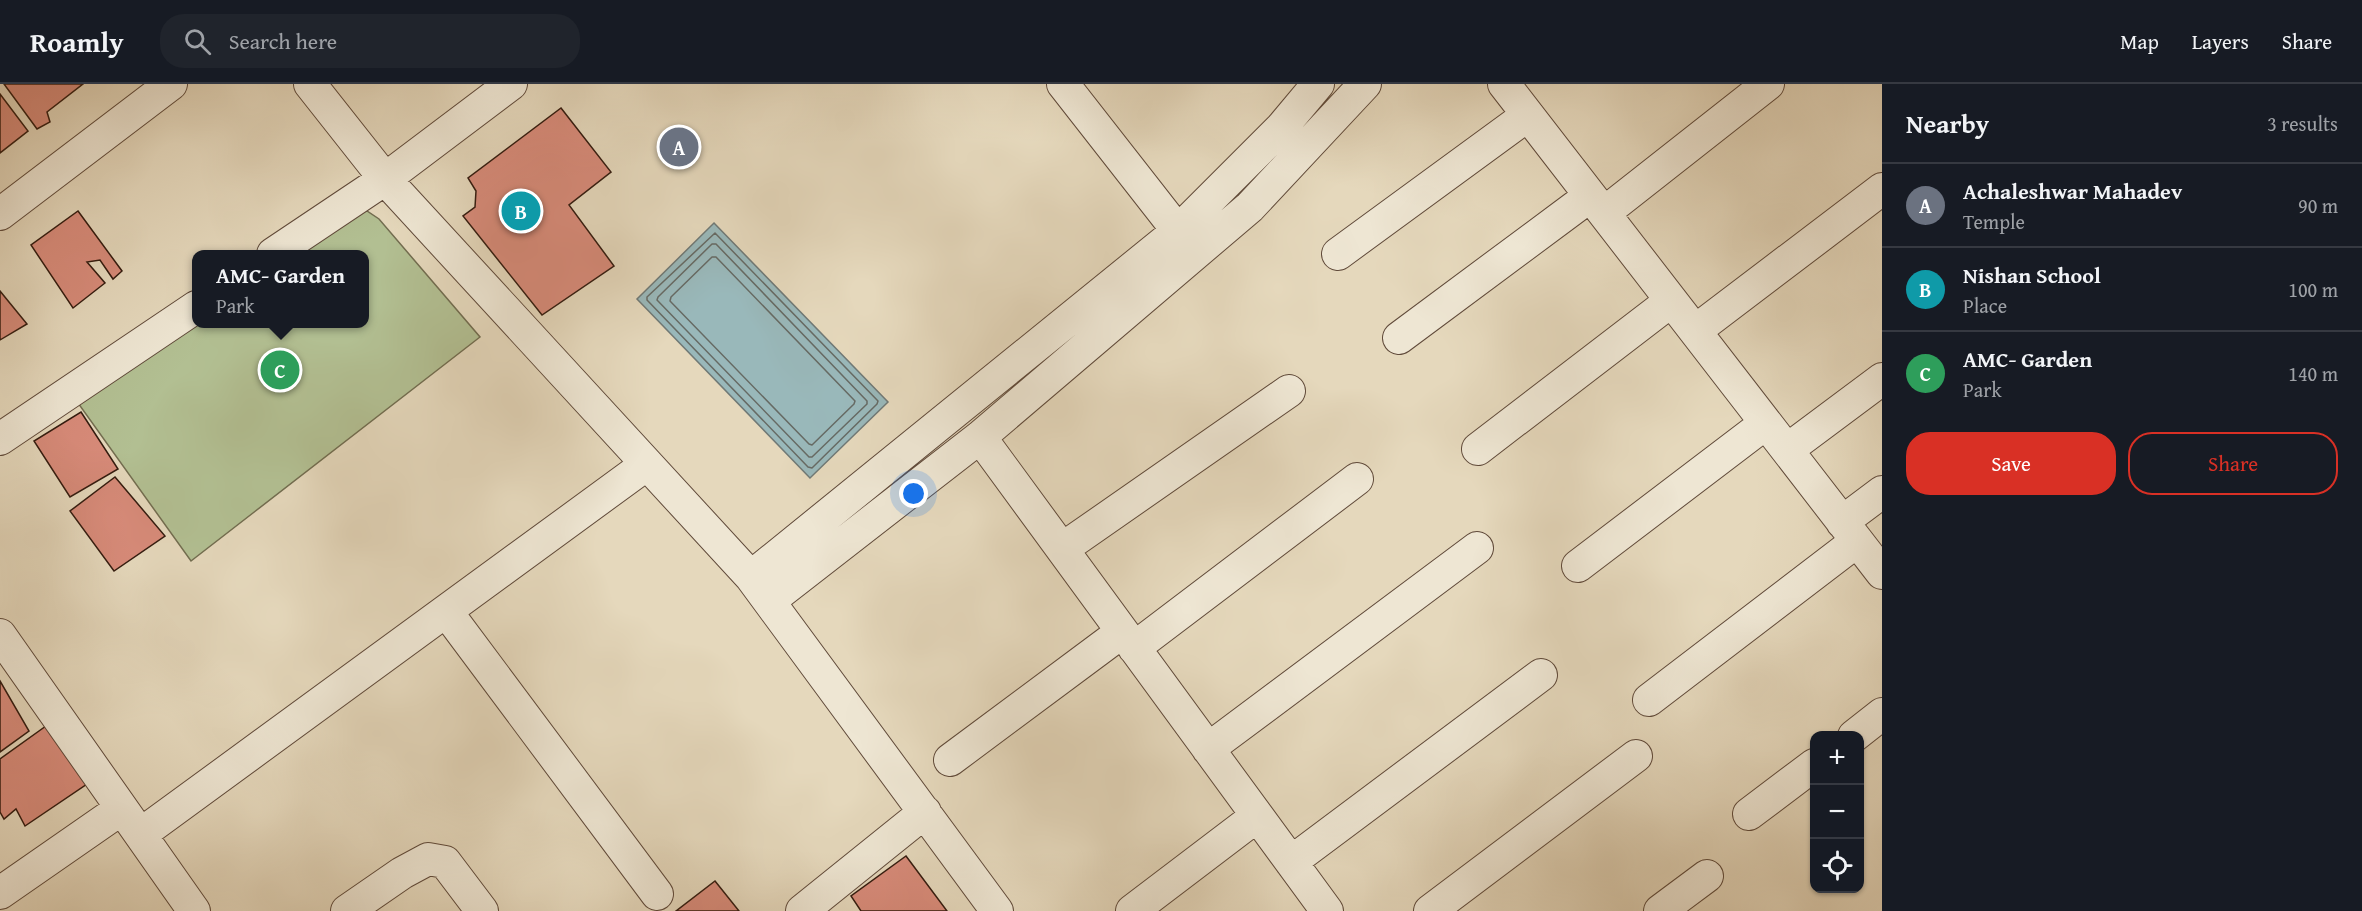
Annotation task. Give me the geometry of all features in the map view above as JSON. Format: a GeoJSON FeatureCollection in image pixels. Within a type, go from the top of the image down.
{"type":"FeatureCollection","features":[{"type":"Feature","properties":{"kind":"street"},"geometry":{"type":"LineString","coordinates":[[0,214],[171,84]]}},
{"type":"Feature","properties":{"kind":"street"},"geometry":{"type":"LineString","coordinates":[[310,84],[385,179],[760,589],[997,911]]}},
{"type":"Feature","properties":{"kind":"street"},"geometry":{"type":"LineString","coordinates":[[280,250],[385,179],[511,84]]}},
{"type":"Feature","properties":{"kind":"street"},"geometry":{"type":"LineString","coordinates":[[1063,84],[1178,231]]}},
{"type":"Feature","properties":{"kind":"street"},"geometry":{"type":"LineString","coordinates":[[760,589],[1178,231],[1282,127],[1318,84]]}},
{"type":"Feature","properties":{"kind":"street"},"geometry":{"type":"LineString","coordinates":[[760,589],[980,437],[1250,207],[1365,84]]}},
{"type":"Feature","properties":{"kind":"street"},"geometry":{"type":"LineString","coordinates":[[1504,84],[1882,573]]}},
{"type":"Feature","properties":{"kind":"street"},"geometry":{"type":"LineString","coordinates":[[1399,338],[1597,204],[1768,84]]}},
{"type":"Feature","properties":{"kind":"street"},"geometry":{"type":"LineString","coordinates":[[1338,254],[1528,115]]}},
{"type":"Feature","properties":{"kind":"street"},"geometry":{"type":"LineString","coordinates":[[1695,331],[1882,189]]}},
{"type":"Feature","properties":{"kind":"street"},"geometry":{"type":"LineString","coordinates":[[1478,449],[1671,301]]}},
{"type":"Feature","properties":{"kind":"street"},"geometry":{"type":"LineString","coordinates":[[0,439],[192,310]]}},
{"type":"Feature","properties":{"kind":"street"},"geometry":{"type":"LineString","coordinates":[[1787,450],[1882,379]]}},
{"type":"Feature","properties":{"kind":"street"},"geometry":{"type":"LineString","coordinates":[[1062,549],[1289,391]]}},
{"type":"Feature","properties":{"kind":"street"},"geometry":{"type":"LineString","coordinates":[[1578,566],[1766,423]]}},
{"type":"Feature","properties":{"kind":"street"},"geometry":{"type":"LineString","coordinates":[[980,437],[1327,911]]}},
{"type":"Feature","properties":{"kind":"street"},"geometry":{"type":"LineString","coordinates":[[141,834],[647,464]]}},
{"type":"Feature","properties":{"kind":"street"},"geometry":{"type":"LineString","coordinates":[[951,760],[1128,640],[1357,479]]}},
{"type":"Feature","properties":{"kind":"street"},"geometry":{"type":"LineString","coordinates":[[1649,700],[1850,531],[1882,492]]}},
{"type":"Feature","properties":{"kind":"street"},"geometry":{"type":"LineString","coordinates":[[1208,749],[1477,548]]}},
{"type":"Feature","properties":{"kind":"street"},"geometry":{"type":"LineString","coordinates":[[446,611],[657,894]]}},
{"type":"Feature","properties":{"kind":"street"},"geometry":{"type":"LineString","coordinates":[[2,642],[194,911]]}},
{"type":"Feature","properties":{"kind":"street"},"geometry":{"type":"LineString","coordinates":[[1291,862],[1540,675]]}},
{"type":"Feature","properties":{"kind":"street"},"geometry":{"type":"LineString","coordinates":[[1859,731],[1882,714]]}},
{"type":"Feature","properties":{"kind":"street"},"geometry":{"type":"LineString","coordinates":[[1430,911],[1636,756]]}},
{"type":"Feature","properties":{"kind":"street"},"geometry":{"type":"LineString","coordinates":[[1749,814],[1810,769]]}},
{"type":"Feature","properties":{"kind":"street"},"geometry":{"type":"LineString","coordinates":[[0,893],[121,809]]}},
{"type":"Feature","properties":{"kind":"street"},"geometry":{"type":"LineString","coordinates":[[802,911],[925,812]]}},
{"type":"Feature","properties":{"kind":"street"},"geometry":{"type":"LineString","coordinates":[[1132,911],[1257,816]]}},
{"type":"Feature","properties":{"kind":"street"},"geometry":{"type":"LineString","coordinates":[[348,911],[402,873],[428,859],[445,862],[482,911]]}},
{"type":"Feature","properties":{"kind":"street"},"geometry":{"type":"LineString","coordinates":[[1660,911],[1707,876]]}},
{"type":"Feature","properties":{"kind":"green space"},"geometry":{"type":"Polygon","coordinates":[[[339,211],[367,211],[379,219],[480,337],[191,561],[78,403],[192,327],[369,328],[369,250],[285,250],[339,211]]]}},
{"type":"Feature","properties":{"kind":"water"},"geometry":{"type":"Polygon","coordinates":[[[714,223],[888,402],[810,478],[637,299],[714,223]]]}},
{"type":"Feature","properties":{"kind":"building"},"geometry":{"type":"Polygon","coordinates":[[[4,84],[83,84],[47,112],[50,122],[37,129],[4,84]]]}},
{"type":"Feature","properties":{"kind":"building"},"geometry":{"type":"Polygon","coordinates":[[[0,94],[28,131],[0,153],[0,94]]]}},
{"type":"Feature","properties":{"kind":"building"},"geometry":{"type":"Polygon","coordinates":[[[561,108],[611,172],[569,205],[614,266],[542,315],[463,216],[475,207],[476,191],[468,178],[561,108]]]}},
{"type":"Feature","properties":{"kind":"building"},"geometry":{"type":"Polygon","coordinates":[[[78,211],[122,271],[113,279],[100,260],[87,262],[105,283],[73,308],[31,245],[78,211]]]}},
{"type":"Feature","properties":{"kind":"building"},"geometry":{"type":"Polygon","coordinates":[[[0,291],[27,324],[0,340],[0,291]]]}},
{"type":"Feature","properties":{"kind":"building"},"geometry":{"type":"Polygon","coordinates":[[[81,412],[118,469],[70,497],[34,441],[81,412]]]}},
{"type":"Feature","properties":{"kind":"building"},"geometry":{"type":"Polygon","coordinates":[[[115,477],[165,536],[114,571],[70,511],[115,477]]]}},
{"type":"Feature","properties":{"kind":"building"},"geometry":{"type":"Polygon","coordinates":[[[0,681],[29,731],[0,752],[0,681]]]}},
{"type":"Feature","properties":{"kind":"building"},"geometry":{"type":"Polygon","coordinates":[[[46,726],[87,784],[25,826],[16,809],[4,819],[0,812],[0,759],[46,726]]]}},
{"type":"Feature","properties":{"kind":"building"},"geometry":{"type":"Polygon","coordinates":[[[906,856],[947,911],[861,911],[851,896],[906,856]]]}},
{"type":"Feature","properties":{"kind":"building"},"geometry":{"type":"Polygon","coordinates":[[[715,881],[739,911],[676,911],[715,881]]]}},
{"type":"Feature","properties":{"kind":"place","name":"Achaleshwar Mahadev"},"geometry":{"type":"Point","coordinates":[679,147]}},
{"type":"Feature","properties":{"kind":"place","name":"Nishan School"},"geometry":{"type":"Point","coordinates":[521,211]}},
{"type":"Feature","properties":{"kind":"place","name":"AMC- Garden"},"geometry":{"type":"Point","coordinates":[280,370]}}]}
